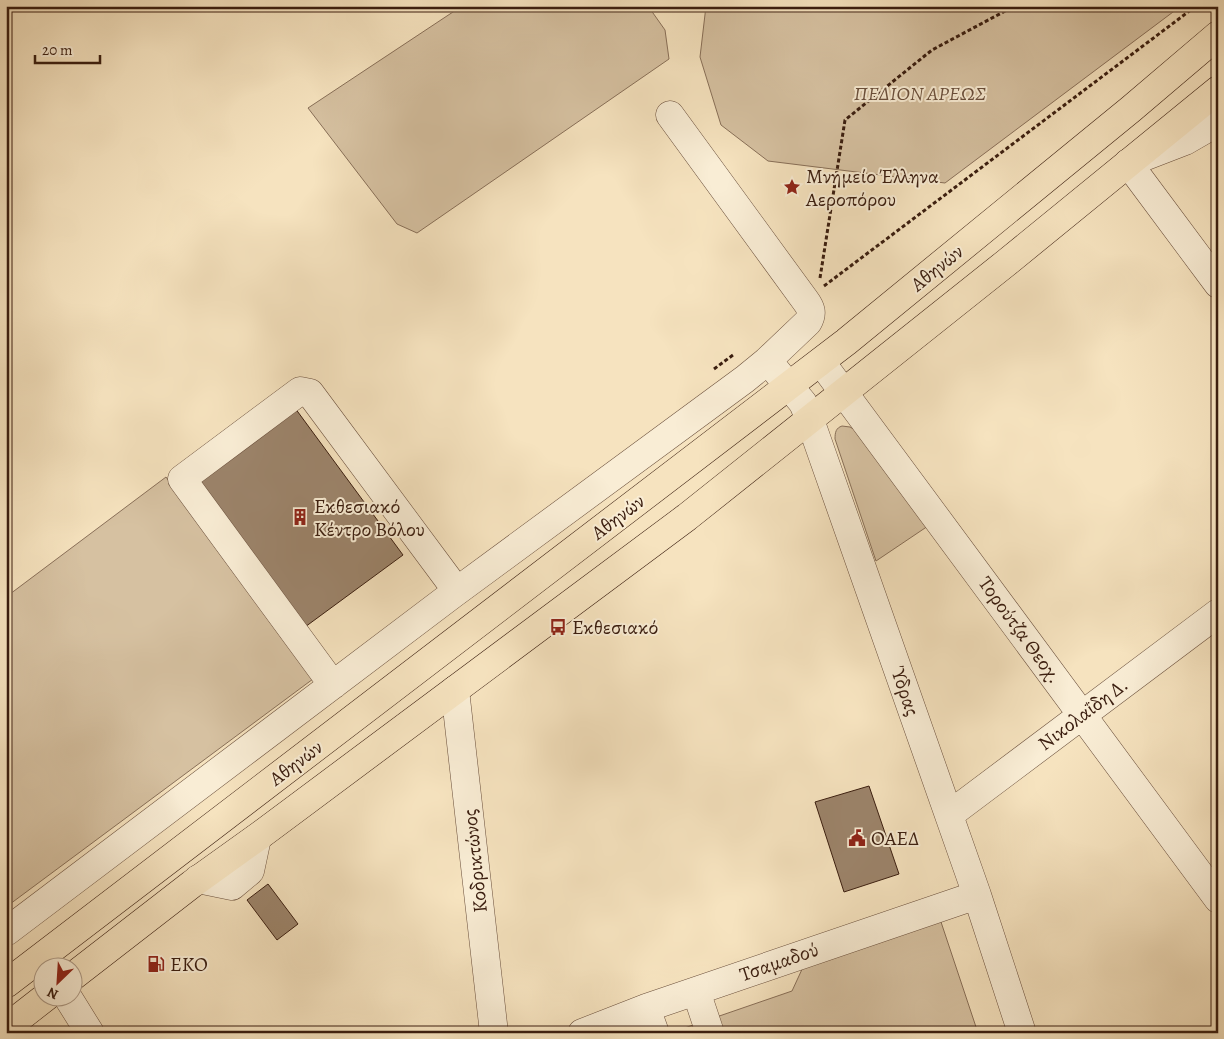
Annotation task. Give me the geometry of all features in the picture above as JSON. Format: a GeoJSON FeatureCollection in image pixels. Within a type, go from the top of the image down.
{"type":"FeatureCollection","features":[{"type":"Feature","properties":{"kind":"main road","name":"Αθηνών"},"geometry":{"type":"LineString","coordinates":[[6,984],[821,362],[1218,35]]}},
{"type":"Feature","properties":{"kind":"main road","name":"Αθηνών"},"geometry":{"type":"LineString","coordinates":[[82,969],[198,879],[257,838],[687,517],[1006,263],[1218,90]]}},
{"type":"Feature","properties":{"kind":"main road"},"geometry":{"type":"LineString","coordinates":[[6,1028],[34,1006]]}},
{"type":"Feature","properties":{"kind":"street"},"geometry":{"type":"LineString","coordinates":[[6,932],[457,591],[745,379],[808,322],[811,314],[812,296],[670,115]]}},
{"type":"Feature","properties":{"kind":"street","name":"Αθηνών"},"geometry":{"type":"LineString","coordinates":[[1128,163],[1185,140],[1218,122]]}},
{"type":"Feature","properties":{"kind":"street"},"geometry":{"type":"LineString","coordinates":[[1128,163],[1218,284]]}},
{"type":"Feature","properties":{"kind":"street","name":"Ύδρας"},"geometry":{"type":"LineString","coordinates":[[767,361],[803,403],[810,420],[977,895],[1022,1033]]}},
{"type":"Feature","properties":{"kind":"street","name":"Τορούτζα Θεοχ."},"geometry":{"type":"LineString","coordinates":[[821,362],[1218,899]]}},
{"type":"Feature","properties":{"kind":"street"},"geometry":{"type":"LineString","coordinates":[[334,685],[182,479],[300,391],[310,393],[457,591]]}},
{"type":"Feature","properties":{"kind":"street","name":"Νικολαΐδη Δ."},"geometry":{"type":"LineString","coordinates":[[949,815],[1218,613]]}},
{"type":"Feature","properties":{"kind":"street","name":"Κοδρικτώνος"},"geometry":{"type":"LineString","coordinates":[[455,690],[494,1033]]}},
{"type":"Feature","properties":{"kind":"street","name":"Τσαμαδού"},"geometry":{"type":"LineString","coordinates":[[582,1033],[650,1021],[696,991],[977,895]]}},
{"type":"Feature","properties":{"kind":"street"},"geometry":{"type":"LineString","coordinates":[[696,991],[710,1033]]}},
{"type":"Feature","properties":{"kind":"street"},"geometry":{"type":"LineString","coordinates":[[73,1006],[90,1033]]}},
{"type":"Feature","properties":{"kind":"path"},"geometry":{"type":"LineString","coordinates":[[812,296],[845,120],[932,50],[1007,8],[1050,6]]}},
{"type":"Feature","properties":{"kind":"path"},"geometry":{"type":"LineString","coordinates":[[812,296],[1196,6]]}},
{"type":"Feature","properties":{"kind":"path"},"geometry":{"type":"LineString","coordinates":[[725,360],[740,349]]}},
{"type":"Feature","properties":{"kind":"green space"},"geometry":{"type":"Polygon","coordinates":[[[462,6],[648,6],[665,30],[669,59],[417,233],[397,224],[308,108],[462,6]]]}},
{"type":"Feature","properties":{"kind":"green space","name":"ΠΕΔΙΟΝ ΑΡΕΩΣ"},"geometry":{"type":"Polygon","coordinates":[[[706,6],[1181,6],[945,183],[768,161],[721,125],[700,57],[706,6]]]}},
{"type":"Feature","properties":{"kind":"green space"},"geometry":{"type":"Polygon","coordinates":[[[842,426],[855,430],[928,526],[876,561],[835,439],[836,431],[842,426]]]}},
{"type":"Feature","properties":{"kind":"green space"},"geometry":{"type":"Polygon","coordinates":[[[166,477],[313,679],[6,907],[6,597],[166,477]]]}},
{"type":"Feature","properties":{"kind":"green space"},"geometry":{"type":"Polygon","coordinates":[[[940,919],[978,1033],[670,1033],[792,991],[804,965],[940,919]]]}},
{"type":"Feature","properties":{"kind":"building","name":"Εκθεσιακό Κέντρο Βόλου"},"geometry":{"type":"Polygon","coordinates":[[[295,408],[403,555],[305,627],[197,480],[295,408]]]}},
{"type":"Feature","properties":{"kind":"building","name":"ΟΑΕΔ"},"geometry":{"type":"Polygon","coordinates":[[[869,786],[899,874],[844,892],[815,802],[869,786]]]}},
{"type":"Feature","properties":{"kind":"building"},"geometry":{"type":"Polygon","coordinates":[[[268,884],[298,924],[277,940],[247,900],[268,884]]]}},
{"type":"Feature","properties":{"kind":"place","name":"Μνημείο Έλληνα Αεροπόρου"},"geometry":{"type":"Point","coordinates":[792,187]}},
{"type":"Feature","properties":{"kind":"place","name":"Εκθεσιακό Κέντρο Βόλου"},"geometry":{"type":"Point","coordinates":[300,517]}},
{"type":"Feature","properties":{"kind":"place","name":"Εκθεσιακό"},"geometry":{"type":"Point","coordinates":[558,627]}},
{"type":"Feature","properties":{"kind":"place","name":"ΟΑΕΔ"},"geometry":{"type":"Point","coordinates":[857,838]}},
{"type":"Feature","properties":{"kind":"place","name":"EKO"},"geometry":{"type":"Point","coordinates":[156,964]}}]}
